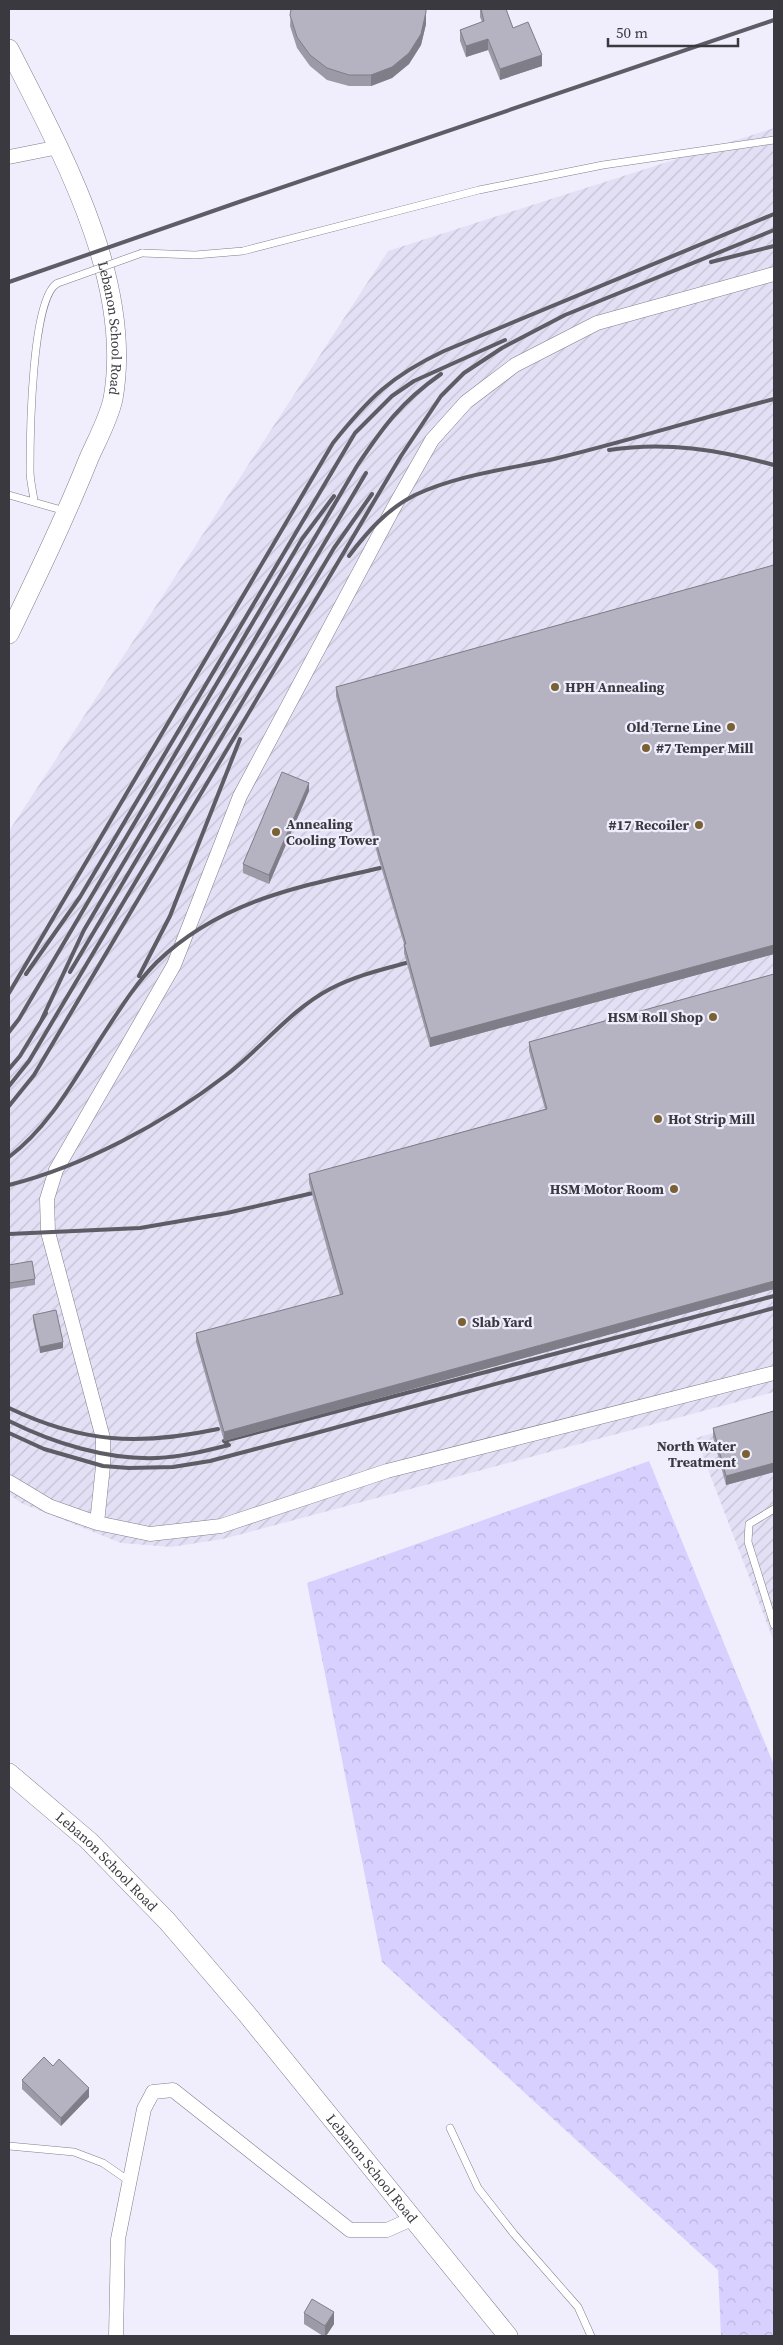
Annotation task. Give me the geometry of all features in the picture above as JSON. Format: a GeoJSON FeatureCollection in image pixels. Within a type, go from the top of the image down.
{"type":"FeatureCollection","features":[{"type":"Feature","properties":{"kind":"street","name":"Lebanon School Road"},"geometry":{"type":"LineString","coordinates":[[9,49],[59,147],[84,208],[109,285],[117,358],[112,401],[67,512],[9,634]]}},
{"type":"Feature","properties":{"kind":"street"},"geometry":{"type":"LineString","coordinates":[[9,157],[59,147]]}},
{"type":"Feature","properties":{"kind":"street"},"geometry":{"type":"LineString","coordinates":[[97,1523],[103,1466],[103,1438],[48,1232],[47,1199],[49,1192],[56,1170],[174,965],[240,796],[389,517],[432,440],[466,402],[515,365],[597,323],[774,274]]}},
{"type":"Feature","properties":{"kind":"street"},"geometry":{"type":"LineString","coordinates":[[9,1482],[49,1506],[97,1523],[150,1534],[221,1526],[387,1471],[774,1373]]}},
{"type":"Feature","properties":{"kind":"street","name":"Lebanon School Road"},"geometry":{"type":"LineString","coordinates":[[9,1773],[89,1841],[166,1921],[246,2013],[414,2218],[387,2230],[350,2230],[173,2090],[152,2092],[144,2108],[118,2239],[116,2336]]}},
{"type":"Feature","properties":{"kind":"street"},"geometry":{"type":"LineString","coordinates":[[414,2218],[508,2336]]}},
{"type":"Feature","properties":{"kind":"lane"},"geometry":{"type":"LineString","coordinates":[[34,502],[30,472],[36,346],[43,306],[53,285],[142,253],[195,255],[243,252],[479,190],[603,166],[774,140]]}},
{"type":"Feature","properties":{"kind":"lane"},"geometry":{"type":"LineString","coordinates":[[9,495],[67,512]]}},
{"type":"Feature","properties":{"kind":"lane"},"geometry":{"type":"LineString","coordinates":[[774,1509],[749,1524],[748,1542],[774,1625]]}},
{"type":"Feature","properties":{"kind":"lane"},"geometry":{"type":"LineString","coordinates":[[450,2128],[478,2188],[514,2234],[578,2307],[591,2336]]}},
{"type":"Feature","properties":{"kind":"lane"},"geometry":{"type":"LineString","coordinates":[[9,2146],[74,2152],[103,2162],[130,2181]]}},
{"type":"Feature","properties":{"kind":"shaded area"},"geometry":{"type":"Polygon","coordinates":[[[774,128],[774,1392],[223,1539],[171,1547],[121,1543],[21,1503],[9,1494],[9,831],[388,251],[774,128]]]}},
{"type":"Feature","properties":{"kind":"shaded area","name":"North Water Treatment"},"geometry":{"type":"Polygon","coordinates":[[[774,1415],[774,1642],[696,1438],[774,1415]]]}},
{"type":"Feature","properties":{"kind":"green space"},"geometry":{"type":"Polygon","coordinates":[[[649,1461],[774,1765],[774,2336],[721,2336],[718,2270],[382,1962],[307,1583],[649,1461]]]}},
{"type":"Feature","properties":{"kind":"building"},"geometry":{"type":"Polygon","coordinates":[[[291,9],[426,9],[426,12],[421,34],[409,53],[392,67],[371,75],[349,75],[327,68],[310,55],[297,37],[290,15],[291,9]]]}},
{"type":"Feature","properties":{"kind":"building"},"geometry":{"type":"Polygon","coordinates":[[[481,9],[506,9],[513,28],[528,22],[542,55],[500,69],[488,39],[466,46],[460,30],[484,21],[481,9]]]}},
{"type":"Feature","properties":{"kind":"building"},"geometry":{"type":"Polygon","coordinates":[[[774,565],[774,945],[430,1038],[336,687],[774,565]]]}},
{"type":"Feature","properties":{"kind":"building","name":"Annealing Cooling Tower"},"geometry":{"type":"Polygon","coordinates":[[[282,772],[309,783],[269,875],[243,864],[282,772]]]}},
{"type":"Feature","properties":{"kind":"building"},"geometry":{"type":"Polygon","coordinates":[[[774,974],[774,1281],[224,1432],[196,1333],[343,1294],[309,1174],[547,1109],[529,1042],[774,974]]]}},
{"type":"Feature","properties":{"kind":"building"},"geometry":{"type":"Polygon","coordinates":[[[32,1261],[35,1279],[9,1283],[9,1265],[32,1261]]]}},
{"type":"Feature","properties":{"kind":"building"},"geometry":{"type":"Polygon","coordinates":[[[56,1310],[63,1342],[40,1347],[33,1315],[56,1310]]]}},
{"type":"Feature","properties":{"kind":"building","name":"North Water Treatment"},"geometry":{"type":"Polygon","coordinates":[[[774,1411],[774,1463],[726,1476],[713,1428],[774,1411]]]}},
{"type":"Feature","properties":{"kind":"building"},"geometry":{"type":"Polygon","coordinates":[[[44,2057],[53,2066],[59,2059],[89,2088],[61,2118],[22,2080],[44,2057]]]}},
{"type":"Feature","properties":{"kind":"building"},"geometry":{"type":"Polygon","coordinates":[[[312,2299],[334,2312],[325,2326],[304,2313],[312,2299]]]}},
{"type":"Feature","properties":{"kind":"railway"},"geometry":{"type":"LineString","coordinates":[[9,282],[774,20]]}},
{"type":"Feature","properties":{"kind":"railway"},"geometry":{"type":"LineString","coordinates":[[9,993],[333,443],[358,413],[395,379],[425,360],[774,214]]}},
{"type":"Feature","properties":{"kind":"railway"},"geometry":{"type":"LineString","coordinates":[[9,1106],[34,1075],[401,456],[441,396],[464,373],[502,348],[565,315],[774,230]]}},
{"type":"Feature","properties":{"kind":"railway"},"geometry":{"type":"LineString","coordinates":[[711,262],[774,246]]}},
{"type":"Feature","properties":{"kind":"railway"},"geometry":{"type":"LineString","coordinates":[[26,974],[80,897],[355,433],[392,396],[414,381],[505,340]]}},
{"type":"Feature","properties":{"kind":"railway"},"geometry":{"type":"LineString","coordinates":[[42,1019],[84,930],[357,466],[375,439],[404,405],[441,374]]}},
{"type":"Feature","properties":{"kind":"railway"},"geometry":{"type":"LineString","coordinates":[[349,556],[370,530],[395,507],[415,495],[432,488],[467,477],[585,451],[774,399]]}},
{"type":"Feature","properties":{"kind":"railway"},"geometry":{"type":"LineString","coordinates":[[609,450],[651,446],[692,448],[774,465]]}},
{"type":"Feature","properties":{"kind":"railway"},"geometry":{"type":"LineString","coordinates":[[70,972],[366,473]]}},
{"type":"Feature","properties":{"kind":"railway"},"geometry":{"type":"LineString","coordinates":[[9,1086],[29,1061],[334,548],[372,494]]}},
{"type":"Feature","properties":{"kind":"railway"},"geometry":{"type":"LineString","coordinates":[[9,1032],[19,1019],[302,539],[334,496]]}},
{"type":"Feature","properties":{"kind":"railway"},"geometry":{"type":"LineString","coordinates":[[139,976],[170,916],[240,739]]}},
{"type":"Feature","properties":{"kind":"railway"},"geometry":{"type":"LineString","coordinates":[[9,1157],[24,1145],[49,1117],[71,1086],[120,1008],[141,980],[157,962],[181,941],[207,924],[261,899],[319,882],[380,868]]}},
{"type":"Feature","properties":{"kind":"railway"},"geometry":{"type":"LineString","coordinates":[[9,1185],[66,1167],[150,1126],[225,1076],[315,998],[349,980],[406,963]]}},
{"type":"Feature","properties":{"kind":"railway"},"geometry":{"type":"LineString","coordinates":[[9,1069],[20,1056],[46,1013]]}},
{"type":"Feature","properties":{"kind":"railway"},"geometry":{"type":"LineString","coordinates":[[9,1234],[140,1228],[227,1213],[313,1193]]}},
{"type":"Feature","properties":{"kind":"railway"},"geometry":{"type":"LineString","coordinates":[[9,1421],[62,1443],[100,1453],[138,1458],[184,1455],[229,1445],[224,1441],[774,1296]]}},
{"type":"Feature","properties":{"kind":"railway"},"geometry":{"type":"LineString","coordinates":[[9,1433],[44,1449],[103,1466],[129,1468],[173,1467],[210,1461],[774,1308]]}},
{"type":"Feature","properties":{"kind":"railway"},"geometry":{"type":"LineString","coordinates":[[9,1408],[36,1420],[61,1428],[86,1435],[111,1438],[162,1438],[218,1429]]}},
{"type":"Feature","properties":{"kind":"place","name":"HPH Annealing"},"geometry":{"type":"Point","coordinates":[555,687]}},
{"type":"Feature","properties":{"kind":"place","name":"Old Terne Line"},"geometry":{"type":"Point","coordinates":[731,727]}},
{"type":"Feature","properties":{"kind":"place","name":"#7 Temper Mill"},"geometry":{"type":"Point","coordinates":[646,748]}},
{"type":"Feature","properties":{"kind":"place","name":"#17 Recoiler"},"geometry":{"type":"Point","coordinates":[699,825]}},
{"type":"Feature","properties":{"kind":"place","name":"Annealing Cooling Tower"},"geometry":{"type":"Point","coordinates":[276,832]}},
{"type":"Feature","properties":{"kind":"place","name":"HSM Roll Shop"},"geometry":{"type":"Point","coordinates":[713,1017]}},
{"type":"Feature","properties":{"kind":"place","name":"Hot Strip Mill"},"geometry":{"type":"Point","coordinates":[658,1119]}},
{"type":"Feature","properties":{"kind":"place","name":"HSM Motor Room"},"geometry":{"type":"Point","coordinates":[674,1189]}},
{"type":"Feature","properties":{"kind":"place","name":"Slab Yard"},"geometry":{"type":"Point","coordinates":[462,1322]}},
{"type":"Feature","properties":{"kind":"place","name":"North Water Treatment"},"geometry":{"type":"Point","coordinates":[746,1454]}}]}
